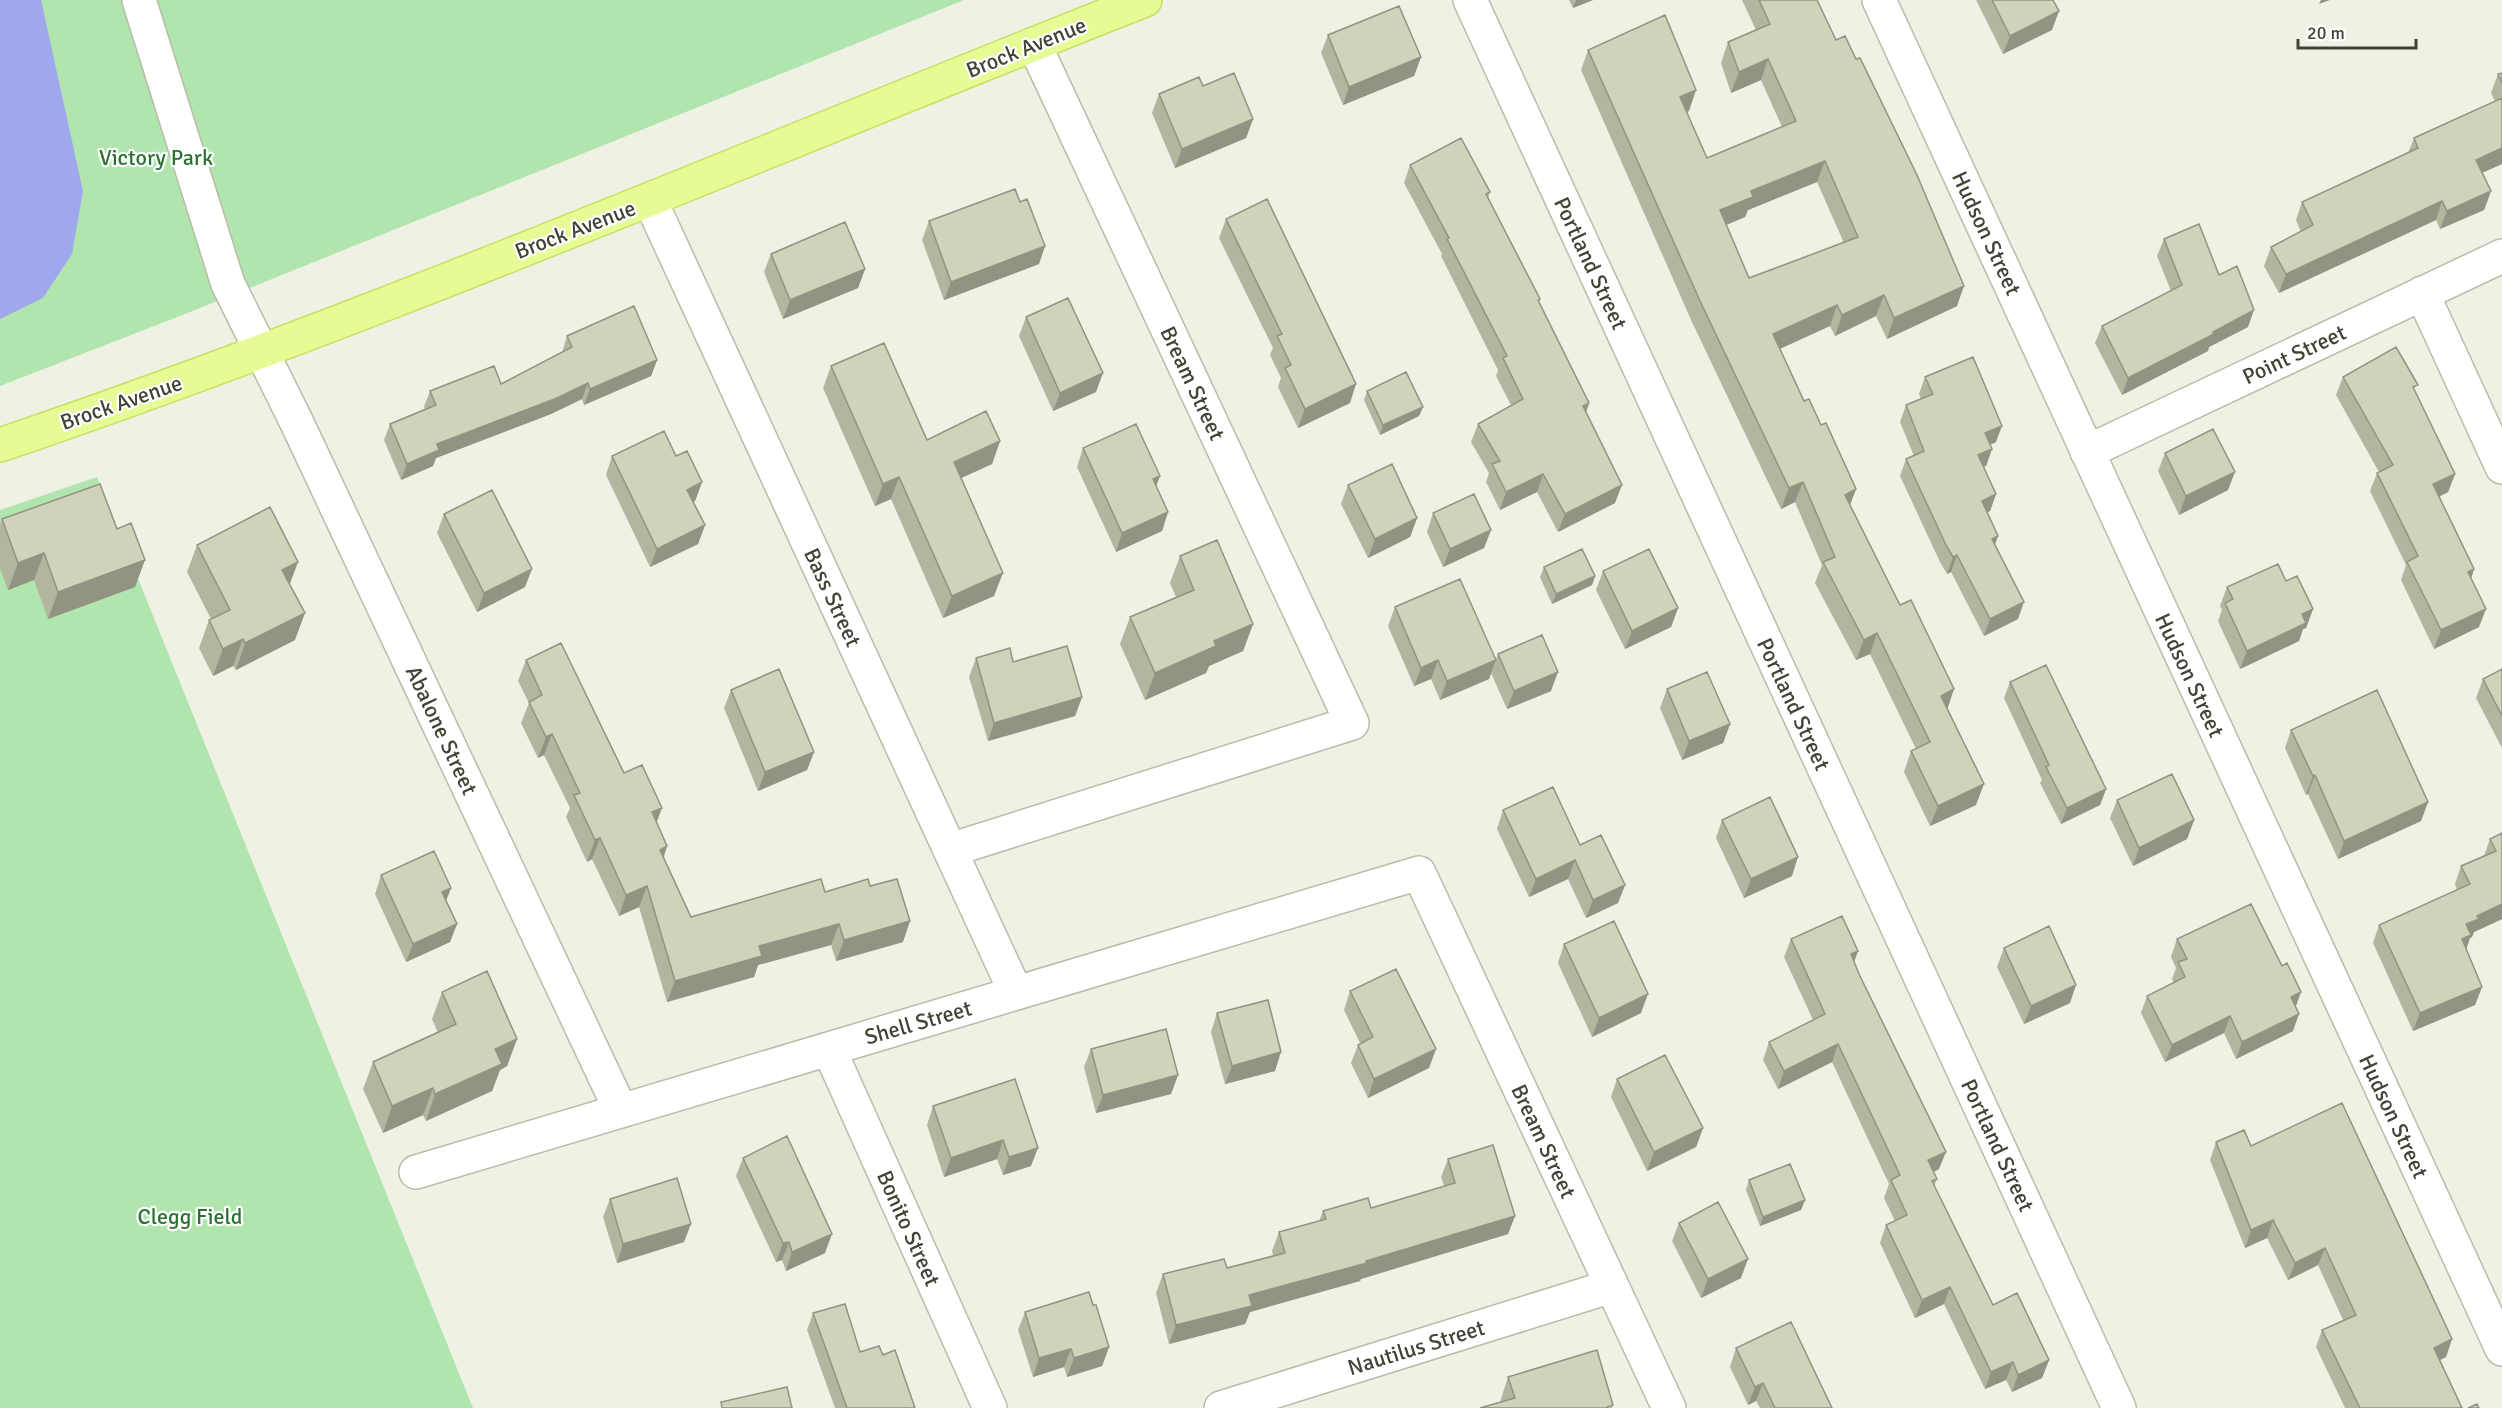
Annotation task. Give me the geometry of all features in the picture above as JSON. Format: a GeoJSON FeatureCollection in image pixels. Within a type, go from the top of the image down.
{"type":"FeatureCollection","features":[{"type":"Feature","properties":{"kind":"main road","name":"Brock Avenue"},"geometry":{"type":"LineString","coordinates":[[0,445],[260,352],[650,200],[1145,0]]}},
{"type":"Feature","properties":{"kind":"street","name":"Abalone Street"},"geometry":{"type":"LineString","coordinates":[[139,0],[228,284],[297,423],[621,1111]]}},
{"type":"Feature","properties":{"kind":"street","name":"Portland Street"},"geometry":{"type":"LineString","coordinates":[[1470,0],[2119,1408]]}},
{"type":"Feature","properties":{"kind":"street","name":"Hudson Street"},"geometry":{"type":"LineString","coordinates":[[1879,0],[2502,1349]]}},
{"type":"Feature","properties":{"kind":"street","name":"Bream Street"},"geometry":{"type":"LineString","coordinates":[[950,850],[1352,723],[1034,44]]}},
{"type":"Feature","properties":{"kind":"street","name":"Bass Street"},"geometry":{"type":"LineString","coordinates":[[650,200],[1016,993]]}},
{"type":"Feature","properties":{"kind":"street","name":"Point Street"},"geometry":{"type":"LineString","coordinates":[[2087,452],[2502,256]]}},
{"type":"Feature","properties":{"kind":"street"},"geometry":{"type":"LineString","coordinates":[[2422,293],[2502,467]]}},
{"type":"Feature","properties":{"kind":"street","name":"Bream Street"},"geometry":{"type":"LineString","coordinates":[[1419,873],[1669,1408]]}},
{"type":"Feature","properties":{"kind":"street","name":"Shell Street"},"geometry":{"type":"LineString","coordinates":[[416,1172],[1419,873]]}},
{"type":"Feature","properties":{"kind":"street","name":"Bonito Street"},"geometry":{"type":"LineString","coordinates":[[829,1049],[990,1408]]}},
{"type":"Feature","properties":{"kind":"street","name":"Nautilus Street"},"geometry":{"type":"LineString","coordinates":[[1221,1408],[1612,1286]]}},
{"type":"Feature","properties":{"kind":"green space","name":"Victory Park"},"geometry":{"type":"Polygon","coordinates":[[[0,0],[964,0],[185,314],[0,386],[0,0]]]}},
{"type":"Feature","properties":{"kind":"green space","name":"Clegg Field"},"geometry":{"type":"Polygon","coordinates":[[[97,477],[473,1408],[0,1408],[0,510],[97,477]]]}},
{"type":"Feature","properties":{"kind":"water"},"geometry":{"type":"Polygon","coordinates":[[[0,0],[41,0],[83,191],[72,254],[43,298],[0,319],[0,0]]]}},
{"type":"Feature","properties":{"kind":"building"},"geometry":{"type":"Polygon","coordinates":[[[1759,0],[1817,0],[1836,40],[1845,36],[1856,59],[1860,58],[1917,175],[1964,286],[1894,318],[1884,295],[1842,315],[1837,305],[1773,334],[1804,401],[1809,399],[1821,425],[1826,423],[1856,489],[1845,495],[1900,605],[1911,600],[1954,689],[1941,696],[1984,784],[1938,806],[1911,751],[1930,742],[1877,633],[1864,640],[1823,562],[1835,557],[1803,482],[1789,488],[1700,301],[1588,50],[1665,15],[1696,90],[1680,97],[1707,158],[1796,121],[1768,59],[1739,72],[1728,42],[1770,24],[1759,0]],[[1825,161],[1751,191],[1753,197],[1720,210],[1749,278],[1858,237],[1825,161]]]}},
{"type":"Feature","properties":{"kind":"building"},"geometry":{"type":"Polygon","coordinates":[[[1992,0],[2053,0],[2059,11],[2010,36],[1992,0]]]}},
{"type":"Feature","properties":{"kind":"building"},"geometry":{"type":"Polygon","coordinates":[[[1399,6],[1421,57],[1349,87],[1328,35],[1399,6]]]}},
{"type":"Feature","properties":{"kind":"building"},"geometry":{"type":"Polygon","coordinates":[[[1234,73],[1253,119],[1182,149],[1159,94],[1199,77],[1203,86],[1234,73]]]}},
{"type":"Feature","properties":{"kind":"building"},"geometry":{"type":"Polygon","coordinates":[[[2502,98],[2502,148],[2476,160],[2491,191],[2447,211],[2442,201],[2286,274],[2271,247],[2313,225],[2302,202],[2418,148],[2414,138],[2502,98]]]}},
{"type":"Feature","properties":{"kind":"building"},"geometry":{"type":"Polygon","coordinates":[[[1461,138],[1490,192],[1486,194],[1540,299],[1538,300],[1589,403],[1583,406],[1622,485],[1565,514],[1543,474],[1506,492],[1492,464],[1500,461],[1478,424],[1523,399],[1503,358],[1507,356],[1410,165],[1461,138]]]}},
{"type":"Feature","properties":{"kind":"building"},"geometry":{"type":"Polygon","coordinates":[[[1015,189],[1020,202],[1027,199],[1045,246],[951,282],[929,221],[1015,189]]]}},
{"type":"Feature","properties":{"kind":"building"},"geometry":{"type":"Polygon","coordinates":[[[1267,199],[1356,384],[1305,409],[1285,368],[1291,365],[1277,336],[1282,334],[1226,219],[1267,199]]]}},
{"type":"Feature","properties":{"kind":"building"},"geometry":{"type":"Polygon","coordinates":[[[845,222],[865,269],[790,300],[771,254],[845,222]]]}},
{"type":"Feature","properties":{"kind":"building"},"geometry":{"type":"Polygon","coordinates":[[[2199,224],[2219,275],[2237,266],[2254,310],[2213,332],[2214,334],[2128,378],[2102,326],[2182,285],[2164,239],[2199,224]]]}},
{"type":"Feature","properties":{"kind":"building"},"geometry":{"type":"Polygon","coordinates":[[[1068,298],[1103,373],[1060,393],[1026,317],[1068,298]]]}},
{"type":"Feature","properties":{"kind":"building"},"geometry":{"type":"Polygon","coordinates":[[[634,306],[657,360],[590,389],[588,383],[557,398],[437,444],[439,450],[407,464],[390,424],[436,405],[430,391],[494,366],[501,384],[572,347],[567,336],[634,306]]]}},
{"type":"Feature","properties":{"kind":"building"},"geometry":{"type":"Polygon","coordinates":[[[884,343],[927,440],[986,411],[1000,441],[954,462],[1003,573],[952,596],[899,477],[883,484],[831,366],[884,343]]]}},
{"type":"Feature","properties":{"kind":"building"},"geometry":{"type":"Polygon","coordinates":[[[2396,347],[2418,385],[2413,387],[2455,474],[2433,484],[2474,569],[2468,572],[2486,609],[2441,630],[2407,562],[2418,556],[2377,473],[2393,465],[2343,377],[2396,347]]]}},
{"type":"Feature","properties":{"kind":"building"},"geometry":{"type":"Polygon","coordinates":[[[1973,357],[2002,426],[1985,433],[1992,449],[1978,455],[1996,494],[1982,501],[1998,536],[1992,539],[2024,602],[1990,619],[1957,555],[1953,557],[1946,545],[1906,459],[1924,451],[1906,405],[1933,394],[1925,377],[1973,357]]]}},
{"type":"Feature","properties":{"kind":"building"},"geometry":{"type":"Polygon","coordinates":[[[1406,372],[1423,407],[1383,425],[1367,391],[1406,372]]]}},
{"type":"Feature","properties":{"kind":"building"},"geometry":{"type":"Polygon","coordinates":[[[1136,424],[1160,476],[1153,479],[1168,512],[1122,533],[1083,448],[1136,424]]]}},
{"type":"Feature","properties":{"kind":"building"},"geometry":{"type":"Polygon","coordinates":[[[2213,429],[2235,472],[2186,496],[2165,453],[2213,429]]]}},
{"type":"Feature","properties":{"kind":"building"},"geometry":{"type":"Polygon","coordinates":[[[664,431],[676,456],[687,451],[702,482],[687,490],[705,525],[657,549],[612,456],[664,431]]]}},
{"type":"Feature","properties":{"kind":"building"},"geometry":{"type":"Polygon","coordinates":[[[1392,464],[1417,518],[1375,539],[1348,485],[1392,464]]]}},
{"type":"Feature","properties":{"kind":"building"},"geometry":{"type":"Polygon","coordinates":[[[100,484],[117,529],[131,523],[145,560],[58,592],[44,553],[18,563],[2,519],[100,484]]]}},
{"type":"Feature","properties":{"kind":"building"},"geometry":{"type":"Polygon","coordinates":[[[492,490],[532,569],[484,593],[444,514],[492,490]]]}},
{"type":"Feature","properties":{"kind":"building"},"geometry":{"type":"Polygon","coordinates":[[[1474,494],[1491,530],[1450,549],[1433,513],[1474,494]]]}},
{"type":"Feature","properties":{"kind":"building"},"geometry":{"type":"Polygon","coordinates":[[[270,507],[298,562],[282,570],[305,613],[245,643],[243,639],[223,649],[209,620],[230,610],[197,545],[270,507]]]}},
{"type":"Feature","properties":{"kind":"building"},"geometry":{"type":"Polygon","coordinates":[[[1217,540],[1253,624],[1214,641],[1216,646],[1155,673],[1130,617],[1194,590],[1180,556],[1217,540]]]}},
{"type":"Feature","properties":{"kind":"building"},"geometry":{"type":"Polygon","coordinates":[[[1582,549],[1595,576],[1556,594],[1544,567],[1582,549]]]}},
{"type":"Feature","properties":{"kind":"building"},"geometry":{"type":"Polygon","coordinates":[[[1649,549],[1678,608],[1632,631],[1603,571],[1649,549]]]}},
{"type":"Feature","properties":{"kind":"building"},"geometry":{"type":"Polygon","coordinates":[[[2278,564],[2286,581],[2297,576],[2313,609],[2302,614],[2306,623],[2247,651],[2225,603],[2233,599],[2227,587],[2278,564]]]}},
{"type":"Feature","properties":{"kind":"building"},"geometry":{"type":"Polygon","coordinates":[[[1460,579],[1496,660],[1447,681],[1438,660],[1421,668],[1395,607],[1460,579]]]}},
{"type":"Feature","properties":{"kind":"building"},"geometry":{"type":"Polygon","coordinates":[[[1542,635],[1558,672],[1514,691],[1498,654],[1542,635]]]}},
{"type":"Feature","properties":{"kind":"building"},"geometry":{"type":"Polygon","coordinates":[[[561,643],[624,773],[642,765],[662,808],[652,812],[667,846],[660,850],[691,917],[821,879],[825,892],[868,879],[870,886],[897,879],[910,921],[844,940],[839,924],[759,946],[762,956],[675,981],[647,886],[626,895],[600,838],[595,840],[574,795],[580,793],[552,734],[546,737],[529,702],[542,695],[526,660],[561,643]]]}},
{"type":"Feature","properties":{"kind":"building"},"geometry":{"type":"Polygon","coordinates":[[[1067,646],[1082,697],[994,723],[976,658],[1010,648],[1013,662],[1067,646]]]}},
{"type":"Feature","properties":{"kind":"building"},"geometry":{"type":"Polygon","coordinates":[[[2046,665],[2106,789],[2067,808],[2046,767],[2049,765],[2010,682],[2046,665]]]}},
{"type":"Feature","properties":{"kind":"building"},"geometry":{"type":"Polygon","coordinates":[[[779,669],[814,752],[765,772],[731,690],[779,669]]]}},
{"type":"Feature","properties":{"kind":"building"},"geometry":{"type":"Polygon","coordinates":[[[2502,669],[2502,716],[2483,679],[2502,669]]]}},
{"type":"Feature","properties":{"kind":"building"},"geometry":{"type":"Polygon","coordinates":[[[1707,672],[1730,724],[1689,741],[1667,689],[1707,672]]]}},
{"type":"Feature","properties":{"kind":"building"},"geometry":{"type":"Polygon","coordinates":[[[2377,690],[2428,802],[2344,841],[2315,775],[2313,776],[2291,730],[2377,690]]]}},
{"type":"Feature","properties":{"kind":"building"},"geometry":{"type":"Polygon","coordinates":[[[2172,774],[2194,820],[2139,848],[2117,800],[2172,774]]]}},
{"type":"Feature","properties":{"kind":"building"},"geometry":{"type":"Polygon","coordinates":[[[1553,787],[1580,845],[1601,835],[1625,885],[1593,900],[1575,860],[1536,879],[1503,810],[1553,787]]]}},
{"type":"Feature","properties":{"kind":"building"},"geometry":{"type":"Polygon","coordinates":[[[1770,797],[1798,857],[1751,879],[1722,820],[1770,797]]]}},
{"type":"Feature","properties":{"kind":"building"},"geometry":{"type":"Polygon","coordinates":[[[2502,833],[2502,904],[2477,916],[2479,919],[2466,924],[2471,935],[2462,939],[2482,987],[2420,1013],[2379,925],[2470,884],[2461,866],[2496,851],[2490,839],[2502,833]]]}},
{"type":"Feature","properties":{"kind":"building"},"geometry":{"type":"Polygon","coordinates":[[[434,851],[451,888],[442,892],[457,924],[413,944],[381,875],[434,851]]]}},
{"type":"Feature","properties":{"kind":"building"},"geometry":{"type":"Polygon","coordinates":[[[2251,904],[2282,966],[2287,963],[2301,992],[2291,997],[2299,1014],[2242,1042],[2230,1016],[2172,1045],[2147,996],[2185,977],[2178,962],[2187,959],[2177,939],[2251,904]]]}},
{"type":"Feature","properties":{"kind":"building"},"geometry":{"type":"Polygon","coordinates":[[[1842,916],[1858,951],[1851,954],[1859,974],[1946,1152],[1928,1160],[1937,1179],[1932,1181],[1993,1305],[2017,1293],[2049,1360],[2018,1375],[2013,1362],[1991,1372],[1950,1287],[1922,1300],[1886,1225],[1907,1215],[1891,1180],[1900,1175],[1838,1044],[1784,1071],[1769,1042],[1825,1014],[1791,939],[1842,916]]]}},
{"type":"Feature","properties":{"kind":"building"},"geometry":{"type":"Polygon","coordinates":[[[1614,921],[1648,994],[1599,1018],[1564,944],[1614,921]]]}},
{"type":"Feature","properties":{"kind":"building"},"geometry":{"type":"Polygon","coordinates":[[[2049,926],[2076,985],[2031,1006],[2004,948],[2049,926]]]}},
{"type":"Feature","properties":{"kind":"building"},"geometry":{"type":"Polygon","coordinates":[[[1396,969],[1436,1049],[1374,1079],[1358,1045],[1373,1037],[1350,991],[1396,969]]]}},
{"type":"Feature","properties":{"kind":"building"},"geometry":{"type":"Polygon","coordinates":[[[487,971],[517,1039],[495,1049],[502,1064],[435,1094],[433,1088],[392,1106],[373,1062],[456,1024],[442,992],[487,971]]]}},
{"type":"Feature","properties":{"kind":"building"},"geometry":{"type":"Polygon","coordinates":[[[1268,1000],[1281,1052],[1232,1066],[1217,1013],[1268,1000]]]}},
{"type":"Feature","properties":{"kind":"building"},"geometry":{"type":"Polygon","coordinates":[[[1166,1029],[1178,1075],[1103,1095],[1091,1049],[1166,1029]]]}},
{"type":"Feature","properties":{"kind":"building"},"geometry":{"type":"Polygon","coordinates":[[[1665,1055],[1703,1128],[1654,1152],[1617,1079],[1665,1055]]]}},
{"type":"Feature","properties":{"kind":"building"},"geometry":{"type":"Polygon","coordinates":[[[1015,1079],[1038,1148],[1009,1157],[1003,1140],[951,1158],[933,1106],[1015,1079]]]}},
{"type":"Feature","properties":{"kind":"building"},"geometry":{"type":"Polygon","coordinates":[[[2342,1103],[2452,1339],[2434,1348],[2462,1408],[2360,1408],[2322,1330],[2356,1315],[2325,1248],[2295,1263],[2273,1220],[2251,1230],[2216,1142],[2244,1130],[2251,1146],[2342,1103]]]}},
{"type":"Feature","properties":{"kind":"building"},"geometry":{"type":"Polygon","coordinates":[[[787,1136],[832,1234],[792,1252],[789,1242],[783,1243],[743,1158],[787,1136]]]}},
{"type":"Feature","properties":{"kind":"building"},"geometry":{"type":"Polygon","coordinates":[[[1493,1145],[1515,1216],[1366,1261],[1367,1263],[1249,1295],[1252,1306],[1176,1325],[1163,1274],[1224,1259],[1227,1268],[1285,1253],[1279,1232],[1326,1219],[1323,1211],[1368,1198],[1371,1208],[1455,1183],[1448,1159],[1493,1145]]]}},
{"type":"Feature","properties":{"kind":"building"},"geometry":{"type":"Polygon","coordinates":[[[1790,1164],[1805,1200],[1763,1217],[1749,1180],[1790,1164]]]}},
{"type":"Feature","properties":{"kind":"building"},"geometry":{"type":"Polygon","coordinates":[[[677,1178],[691,1224],[623,1244],[610,1199],[677,1178]]]}},
{"type":"Feature","properties":{"kind":"building"},"geometry":{"type":"Polygon","coordinates":[[[1718,1202],[1748,1259],[1708,1279],[1679,1223],[1718,1202]]]}},
{"type":"Feature","properties":{"kind":"building"},"geometry":{"type":"Polygon","coordinates":[[[1089,1292],[1093,1305],[1096,1305],[1109,1347],[1074,1358],[1071,1349],[1039,1358],[1025,1312],[1089,1292]]]}},
{"type":"Feature","properties":{"kind":"building"},"geometry":{"type":"Polygon","coordinates":[[[845,1304],[860,1352],[879,1346],[883,1355],[895,1350],[915,1408],[847,1408],[813,1313],[845,1304]]]}},
{"type":"Feature","properties":{"kind":"building"},"geometry":{"type":"Polygon","coordinates":[[[1791,1322],[1832,1408],[1775,1408],[1763,1383],[1755,1387],[1736,1348],[1791,1322]]]}},
{"type":"Feature","properties":{"kind":"building"},"geometry":{"type":"Polygon","coordinates":[[[1597,1350],[1613,1405],[1607,1408],[1480,1408],[1515,1398],[1508,1377],[1597,1350]]]}},
{"type":"Feature","properties":{"kind":"building"},"geometry":{"type":"Polygon","coordinates":[[[787,1387],[792,1408],[722,1408],[721,1402],[787,1387]]]}}]}
